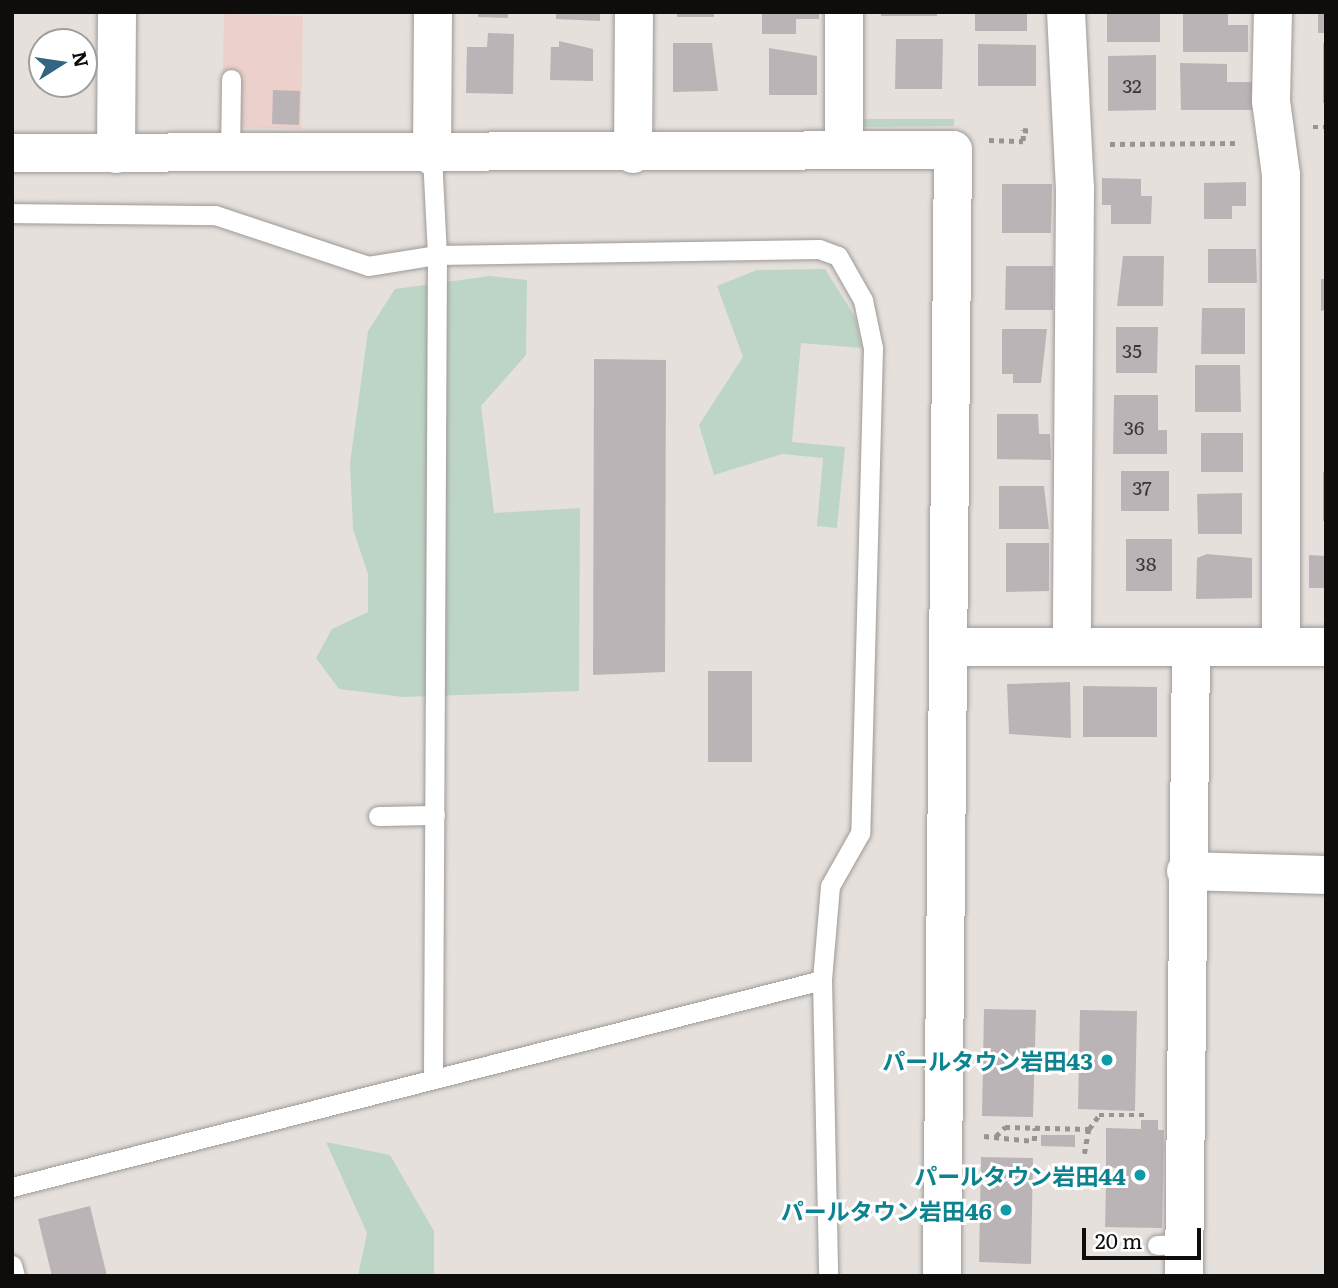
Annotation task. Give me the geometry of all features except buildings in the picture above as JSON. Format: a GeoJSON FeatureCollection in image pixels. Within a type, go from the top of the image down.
{"type":"FeatureCollection","features":[{"type":"Feature","properties":{"kind":"street"},"geometry":{"type":"LineString","coordinates":[[116,154],[117,12]]}},
{"type":"Feature","properties":{"kind":"street"},"geometry":{"type":"LineString","coordinates":[[432,156],[433,12]]}},
{"type":"Feature","properties":{"kind":"street"},"geometry":{"type":"LineString","coordinates":[[633,154],[634,12]]}},
{"type":"Feature","properties":{"kind":"street"},"geometry":{"type":"LineString","coordinates":[[844,12],[844,150]]}},
{"type":"Feature","properties":{"kind":"street"},"geometry":{"type":"LineString","coordinates":[[1066,12],[1075,188],[1072,647]]}},
{"type":"Feature","properties":{"kind":"street"},"geometry":{"type":"LineString","coordinates":[[1273,12],[1271,101],[1281,201],[1281,646]]}},
{"type":"Feature","properties":{"kind":"street"},"geometry":{"type":"LineString","coordinates":[[12,153],[432,156],[953,150],[942,1276]]}},
{"type":"Feature","properties":{"kind":"street"},"geometry":{"type":"LineString","coordinates":[[948,647],[1326,647]]}},
{"type":"Feature","properties":{"kind":"street"},"geometry":{"type":"LineString","coordinates":[[1175,1255],[1191,647]]}},
{"type":"Feature","properties":{"kind":"street"},"geometry":{"type":"LineString","coordinates":[[1186,871],[1326,874]]}},
{"type":"Feature","properties":{"kind":"lane"},"geometry":{"type":"LineString","coordinates":[[230,155],[231,79]]}},
{"type":"Feature","properties":{"kind":"lane"},"geometry":{"type":"LineString","coordinates":[[432,156],[437,255],[433,1077]]}},
{"type":"Feature","properties":{"kind":"lane"},"geometry":{"type":"LineString","coordinates":[[12,213],[215,215],[368,266],[437,255],[819,249],[838,256],[863,300],[873,348],[860,834],[830,886],[822,979],[828,1276]]}},
{"type":"Feature","properties":{"kind":"lane"},"geometry":{"type":"LineString","coordinates":[[378,816],[435,815]]}},
{"type":"Feature","properties":{"kind":"lane"},"geometry":{"type":"LineString","coordinates":[[12,1187],[822,979]]}},
{"type":"Feature","properties":{"kind":"lane"},"geometry":{"type":"LineString","coordinates":[[12,1265],[15,1276]]}},
{"type":"Feature","properties":{"kind":"path"},"geometry":{"type":"LineString","coordinates":[[977,140],[1023,141],[1023,131],[1042,131]]}},
{"type":"Feature","properties":{"kind":"path"},"geometry":{"type":"LineString","coordinates":[[1106,144],[1244,143]]}},
{"type":"Feature","properties":{"kind":"path"},"geometry":{"type":"LineString","coordinates":[[1084,1157],[1089,1129],[1099,1115],[1153,1111]]}},
{"type":"Feature","properties":{"kind":"path"},"geometry":{"type":"LineString","coordinates":[[1035,1128],[1034,1142],[996,1136],[1005,1127],[1089,1129]]}},
{"type":"Feature","properties":{"kind":"shaded area"},"geometry":{"type":"Polygon","coordinates":[[[224,14],[303,16],[301,129],[222,127],[224,14]]]}},
{"type":"Feature","properties":{"kind":"green space"},"geometry":{"type":"Polygon","coordinates":[[[855,119],[954,119],[954,126],[855,127],[855,119]]]}},
{"type":"Feature","properties":{"kind":"green space"},"geometry":{"type":"Polygon","coordinates":[[[825,269],[855,317],[862,348],[801,343],[792,442],[845,447],[837,528],[817,526],[823,458],[782,454],[714,475],[699,425],[743,357],[717,286],[757,270],[825,269]]]}},
{"type":"Feature","properties":{"kind":"green space"},"geometry":{"type":"Polygon","coordinates":[[[490,276],[527,280],[526,355],[481,406],[494,513],[580,508],[579,691],[403,697],[339,689],[316,658],[332,629],[368,612],[368,574],[353,529],[350,463],[368,331],[395,289],[490,276]]]}},
{"type":"Feature","properties":{"kind":"green space"},"geometry":{"type":"Polygon","coordinates":[[[326,1142],[390,1155],[434,1231],[434,1276],[358,1276],[367,1233],[326,1142]]]}},
{"type":"Feature","properties":{"kind":"place","name":"パールタウン岩田43"},"geometry":{"type":"Point","coordinates":[1107,1060]}},
{"type":"Feature","properties":{"kind":"place","name":"パールタウン岩田44"},"geometry":{"type":"Point","coordinates":[1140,1175]}},
{"type":"Feature","properties":{"kind":"place","name":"パールタウン岩田46"},"geometry":{"type":"Point","coordinates":[1006,1210]}}]}
